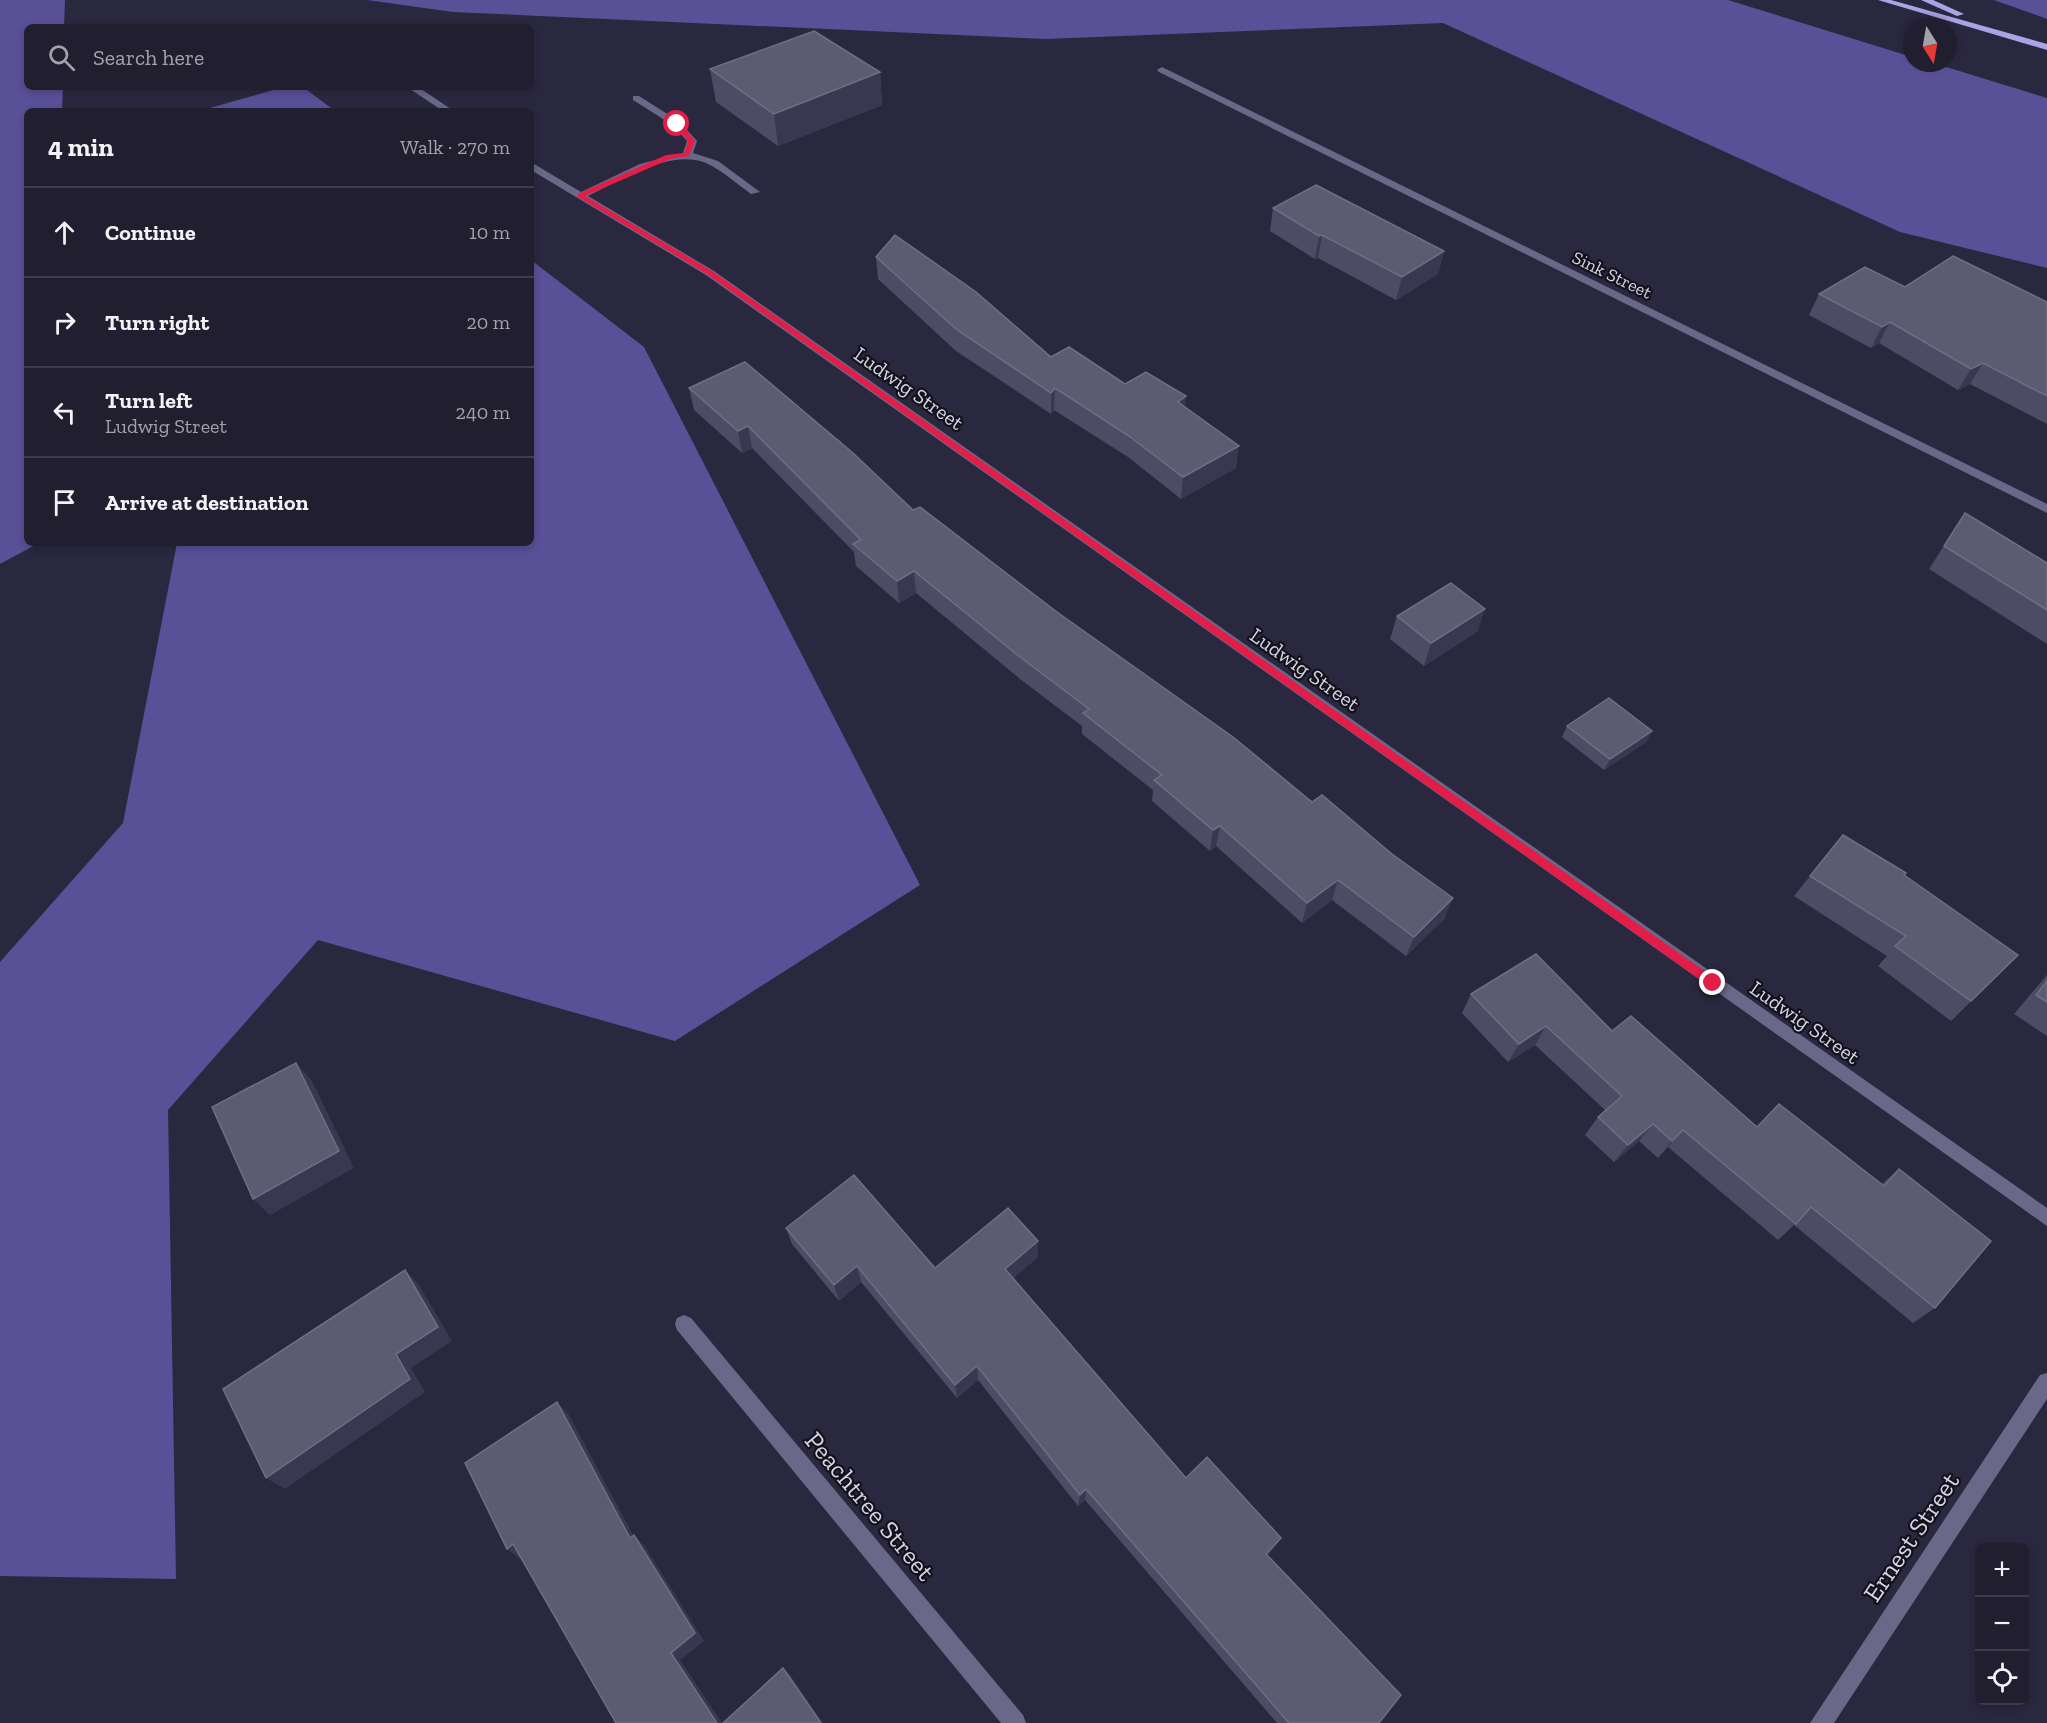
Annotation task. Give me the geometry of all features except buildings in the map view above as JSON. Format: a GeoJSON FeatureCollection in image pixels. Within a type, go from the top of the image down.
{"type":"FeatureCollection","features":[{"type":"Feature","properties":{"kind":"main road"},"geometry":{"type":"LineString","coordinates":[[1881,0],[2047,47],[1925,0]]}},
{"type":"Feature","properties":{"kind":"street","name":"Sink Street"},"geometry":{"type":"LineString","coordinates":[[1162,70],[2047,509]]}},
{"type":"Feature","properties":{"kind":"street"},"geometry":{"type":"LineString","coordinates":[[417,90],[444,108]]}},
{"type":"Feature","properties":{"kind":"street"},"geometry":{"type":"LineString","coordinates":[[636,98],[677,124],[692,141],[687,155]]}},
{"type":"Feature","properties":{"kind":"street"},"geometry":{"type":"LineString","coordinates":[[580,195],[668,157],[687,155],[707,160],[755,192]]}},
{"type":"Feature","properties":{"kind":"street","name":"Ludwig Street"},"geometry":{"type":"LineString","coordinates":[[534,168],[710,273],[2047,1218]]}},
{"type":"Feature","properties":{"kind":"street","name":"Peachtree Street"},"geometry":{"type":"LineString","coordinates":[[684,1324],[1015,1723]]}},
{"type":"Feature","properties":{"kind":"street","name":"Ernest Street"},"geometry":{"type":"LineString","coordinates":[[1821,1723],[2047,1382]]}},
{"type":"Feature","properties":{"kind":"shaded area"},"geometry":{"type":"Polygon","coordinates":[[[0,0],[65,0],[64,24],[24,24],[24,90],[63,90],[62,108],[24,108],[24,546],[33,546],[0,564],[0,0]]]}},
{"type":"Feature","properties":{"kind":"shaded area"},"geometry":{"type":"Polygon","coordinates":[[[367,0],[1728,0],[1903,54],[1903,72],[1957,70],[2047,98],[2047,268],[1900,232],[1443,23],[1046,39],[453,12],[367,0]]]}},
{"type":"Feature","properties":{"kind":"shaded area"},"geometry":{"type":"Polygon","coordinates":[[[1994,0],[2047,0],[2047,19],[1994,0]]]}},
{"type":"Feature","properties":{"kind":"shaded area"},"geometry":{"type":"Polygon","coordinates":[[[273,90],[307,90],[331,108],[210,108],[273,90]]]}},
{"type":"Feature","properties":{"kind":"shaded area"},"geometry":{"type":"Polygon","coordinates":[[[534,262],[644,347],[920,885],[675,1041],[318,940],[168,1110],[176,1579],[0,1576],[0,962],[123,823],[176,546],[534,546],[534,262]]]}},
{"type":"Feature","properties":{"kind":"route"},"geometry":{"type":"LineString","coordinates":[[677,124],[692,141],[687,155],[668,157],[580,195],[710,273],[1713,983]]}}]}
